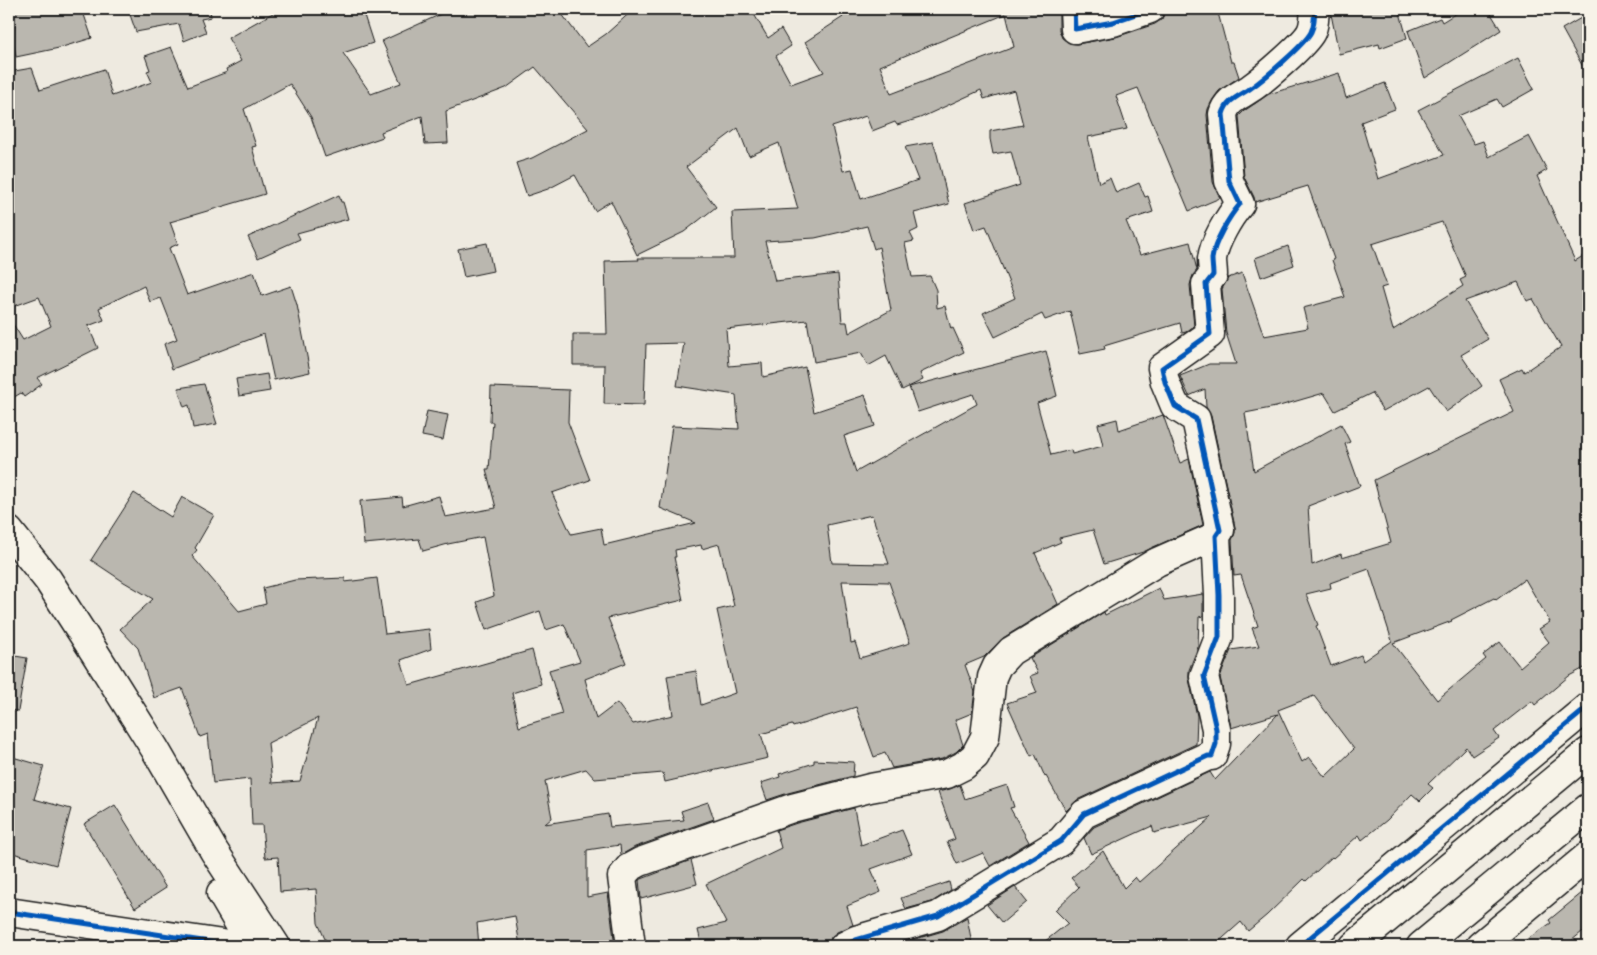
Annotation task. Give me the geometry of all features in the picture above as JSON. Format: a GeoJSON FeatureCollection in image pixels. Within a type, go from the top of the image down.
{"type":"FeatureCollection","features":[{"type":"Feature","properties":{"kind":"main road"},"geometry":{"type":"LineString","coordinates":[[1074,9],[1075,29],[1113,22],[1150,9]]}},
{"type":"Feature","properties":{"kind":"main road"},"geometry":{"type":"LineString","coordinates":[[631,946],[622,877],[629,868],[640,862],[792,808],[870,788],[947,774],[963,766],[975,756],[985,738],[992,677],[997,666],[1011,651],[1157,562],[1216,536],[1220,530],[1196,419],[1175,406],[1165,382],[1162,368],[1210,334],[1206,284],[1213,275],[1212,258],[1230,216],[1240,204],[1229,181],[1223,114],[1225,106],[1231,100],[1251,88],[1301,45],[1312,32],[1314,9]]}},
{"type":"Feature","properties":{"kind":"main road"},"geometry":{"type":"LineString","coordinates":[[9,531],[48,580],[95,653],[155,749],[214,851],[276,946]]}},
{"type":"Feature","properties":{"kind":"main road"},"geometry":{"type":"LineString","coordinates":[[844,946],[856,940],[938,916],[1062,841],[1084,814],[1208,756],[1212,756],[1216,744],[1216,729],[1204,676],[1219,637],[1216,536]]}},
{"type":"Feature","properties":{"kind":"main road"},"geometry":{"type":"LineString","coordinates":[[9,555],[31,581],[55,617],[164,795],[252,946]]}},
{"type":"Feature","properties":{"kind":"main road"},"geometry":{"type":"LineString","coordinates":[[1300,946],[1588,707]]}},
{"type":"Feature","properties":{"kind":"main road"},"geometry":{"type":"LineString","coordinates":[[1354,946],[1588,752]]}},
{"type":"Feature","properties":{"kind":"main road"},"geometry":{"type":"LineString","coordinates":[[1421,946],[1588,808]]}},
{"type":"Feature","properties":{"kind":"main road"},"geometry":{"type":"LineString","coordinates":[[1480,946],[1588,856]]}},
{"type":"Feature","properties":{"kind":"main road"},"geometry":{"type":"LineString","coordinates":[[9,912],[236,946]]}},
{"type":"Feature","properties":{"kind":"building"},"geometry":{"type":"Polygon","coordinates":[[[10,9],[82,9],[92,38],[59,48],[16,57],[11,29],[15,28],[10,9]]]}},
{"type":"Feature","properties":{"kind":"building"},"geometry":{"type":"Polygon","coordinates":[[[128,9],[210,9],[211,17],[201,19],[206,32],[184,41],[179,24],[136,32],[128,9]]]}},
{"type":"Feature","properties":{"kind":"building"},"geometry":{"type":"Polygon","coordinates":[[[280,9],[362,9],[373,43],[343,53],[371,94],[401,83],[382,41],[452,9],[558,9],[587,47],[606,34],[634,9],[751,9],[768,38],[781,29],[791,46],[776,56],[791,84],[824,72],[805,42],[843,17],[838,9],[1059,9],[1059,30],[1062,38],[1069,43],[1077,44],[1116,37],[1155,24],[1162,19],[1165,11],[1173,9],[1217,9],[1231,62],[1234,62],[1239,77],[1219,91],[1208,109],[1207,115],[1213,182],[1220,198],[1189,211],[1138,88],[1116,96],[1127,129],[1088,137],[1099,183],[1110,178],[1116,193],[1139,183],[1145,197],[1148,196],[1153,212],[1126,221],[1140,255],[1190,242],[1197,270],[1193,275],[1190,285],[1194,326],[1186,332],[1182,333],[1180,323],[1104,346],[1105,349],[1080,354],[1070,311],[1045,320],[1042,314],[995,337],[983,313],[1015,298],[986,226],[974,230],[965,203],[1020,185],[1011,151],[993,154],[990,139],[990,131],[1023,125],[1014,90],[984,99],[981,90],[920,118],[897,125],[895,122],[872,131],[866,116],[832,127],[843,171],[852,169],[861,199],[918,180],[905,147],[933,142],[949,204],[914,213],[918,229],[910,233],[914,241],[905,243],[912,277],[930,276],[936,290],[937,308],[945,306],[951,329],[953,328],[964,352],[920,373],[923,380],[902,390],[886,356],[868,366],[861,353],[814,362],[807,320],[726,329],[729,366],[762,363],[763,377],[805,367],[814,412],[865,395],[875,426],[844,436],[856,472],[977,404],[973,394],[918,412],[909,387],[1046,351],[1057,396],[1037,403],[1051,455],[1071,450],[1072,454],[1103,446],[1098,424],[1117,419],[1119,430],[1163,415],[1180,463],[1189,459],[1203,525],[1143,552],[1104,564],[1093,530],[1059,538],[1061,542],[1035,553],[1058,604],[1003,638],[984,657],[965,665],[975,692],[972,713],[955,720],[963,745],[956,752],[942,759],[892,768],[885,753],[874,757],[856,707],[793,727],[792,725],[761,734],[768,758],[665,782],[663,773],[595,779],[586,769],[545,781],[552,818],[545,824],[608,814],[610,827],[684,820],[681,811],[708,802],[714,819],[635,847],[621,855],[620,845],[587,850],[587,897],[608,893],[615,946],[520,946],[515,916],[477,923],[479,946],[389,946],[349,943],[351,946],[328,946],[318,923],[316,889],[280,892],[278,857],[265,858],[262,825],[252,825],[250,779],[213,783],[208,734],[200,737],[182,688],[154,698],[138,648],[120,629],[153,599],[91,560],[134,493],[171,517],[182,497],[214,515],[195,548],[197,550],[192,556],[239,611],[266,604],[263,588],[295,580],[345,578],[345,582],[377,578],[385,634],[429,629],[431,649],[401,660],[409,685],[532,650],[541,684],[512,693],[519,727],[562,714],[549,670],[580,661],[564,624],[546,630],[540,611],[486,630],[477,602],[494,596],[483,537],[423,551],[419,539],[364,544],[360,501],[402,497],[403,506],[439,496],[445,517],[496,508],[486,469],[489,469],[493,422],[490,422],[491,387],[569,390],[568,422],[590,480],[552,493],[571,534],[601,528],[604,545],[696,523],[660,508],[672,426],[739,429],[736,395],[677,386],[684,343],[646,344],[644,405],[604,404],[605,365],[573,365],[573,334],[607,334],[605,261],[639,260],[638,258],[734,258],[732,212],[798,209],[779,143],[749,156],[738,128],[686,167],[716,207],[684,232],[637,255],[611,201],[595,211],[575,175],[548,189],[527,196],[516,163],[532,158],[588,129],[535,67],[506,88],[446,111],[448,143],[425,144],[422,116],[381,132],[383,137],[325,157],[311,117],[290,84],[244,109],[256,146],[252,147],[265,194],[170,222],[178,244],[169,248],[187,295],[254,272],[262,296],[291,286],[297,305],[310,372],[274,380],[264,334],[172,369],[164,344],[177,339],[161,298],[150,302],[144,286],[99,308],[104,320],[88,326],[98,348],[37,378],[42,384],[24,397],[21,393],[9,400],[9,318],[23,340],[51,326],[39,297],[9,308],[9,72],[32,68],[40,90],[104,69],[112,96],[152,82],[147,71],[150,70],[145,56],[171,47],[188,87],[227,72],[226,69],[241,61],[228,38],[280,9]],[[1006,14],[880,66],[891,94],[1014,47],[1006,14]],[[867,226],[815,238],[765,241],[775,281],[838,274],[842,322],[847,322],[849,333],[891,310],[879,247],[874,249],[867,226]],[[872,515],[827,525],[832,563],[889,564],[872,515]],[[719,544],[702,549],[701,545],[675,550],[676,557],[674,557],[683,600],[608,618],[626,663],[585,679],[596,719],[617,703],[633,724],[673,715],[667,676],[696,671],[701,705],[735,693],[717,610],[734,606],[719,544]],[[842,581],[851,643],[855,642],[860,658],[910,643],[889,582],[842,581]],[[318,718],[268,743],[272,783],[300,781],[318,718]]]}},
{"type":"Feature","properties":{"kind":"building"},"geometry":{"type":"Polygon","coordinates":[[[1330,9],[1399,9],[1407,38],[1380,48],[1379,44],[1339,54],[1330,9]]]}},
{"type":"Feature","properties":{"kind":"building"},"geometry":{"type":"Polygon","coordinates":[[[1463,9],[1488,9],[1501,30],[1425,78],[1408,31],[1440,18],[1442,22],[1463,9]]]}},
{"type":"Feature","properties":{"kind":"building"},"geometry":{"type":"Polygon","coordinates":[[[1588,14],[1588,76],[1562,29],[1588,14]]]}},
{"type":"Feature","properties":{"kind":"building"},"geometry":{"type":"Polygon","coordinates":[[[1518,58],[1534,89],[1502,107],[1497,99],[1458,116],[1474,144],[1483,141],[1489,157],[1529,136],[1547,170],[1537,176],[1575,261],[1588,253],[1588,666],[1569,676],[1535,705],[1532,701],[1494,731],[1499,738],[1472,756],[1466,747],[1428,784],[1433,788],[1420,801],[1412,794],[1387,820],[1362,840],[1359,835],[1306,881],[1304,879],[1248,931],[1241,922],[1214,946],[1039,946],[1068,923],[1055,910],[1079,887],[1071,878],[1103,851],[1124,888],[1135,877],[1139,882],[1212,817],[1154,833],[1152,826],[1091,854],[1084,838],[1094,827],[1210,772],[1215,780],[1278,714],[1231,728],[1220,677],[1231,650],[1259,646],[1252,628],[1258,626],[1241,575],[1234,576],[1232,540],[1235,527],[1211,416],[1206,407],[1205,389],[1189,396],[1180,376],[1209,364],[1236,364],[1226,333],[1222,289],[1228,278],[1242,273],[1264,336],[1308,328],[1303,308],[1345,297],[1332,260],[1334,259],[1308,186],[1255,202],[1244,177],[1239,116],[1269,94],[1339,73],[1346,98],[1385,83],[1395,109],[1361,122],[1378,179],[1444,155],[1418,110],[1518,58]],[[1442,222],[1372,244],[1387,286],[1381,288],[1393,330],[1463,286],[1460,280],[1466,277],[1442,222]],[[1518,282],[1465,301],[1488,339],[1461,355],[1482,386],[1446,412],[1429,386],[1383,411],[1372,393],[1335,411],[1324,393],[1276,407],[1245,413],[1254,471],[1341,424],[1350,442],[1345,444],[1360,486],[1308,506],[1312,565],[1341,554],[1342,558],[1391,543],[1374,480],[1514,412],[1499,379],[1522,368],[1524,372],[1561,347],[1533,299],[1527,301],[1518,282]],[[1369,569],[1330,583],[1331,588],[1306,594],[1331,666],[1361,655],[1363,661],[1392,641],[1369,569]],[[1525,579],[1496,600],[1494,598],[1452,621],[1393,643],[1437,700],[1486,659],[1483,655],[1500,642],[1520,667],[1549,642],[1539,629],[1550,622],[1525,579]],[[1314,696],[1278,710],[1302,762],[1309,757],[1325,777],[1354,749],[1314,696]]]}},
{"type":"Feature","properties":{"kind":"building"},"geometry":{"type":"Polygon","coordinates":[[[339,195],[348,219],[297,233],[300,239],[258,258],[248,237],[339,195]]]}},
{"type":"Feature","properties":{"kind":"building"},"geometry":{"type":"Polygon","coordinates":[[[487,243],[493,271],[464,277],[458,249],[487,243]]]}},
{"type":"Feature","properties":{"kind":"building"},"geometry":{"type":"Polygon","coordinates":[[[1288,246],[1294,265],[1261,277],[1255,258],[1288,246]]]}},
{"type":"Feature","properties":{"kind":"building"},"geometry":{"type":"Polygon","coordinates":[[[267,374],[270,391],[239,396],[236,379],[267,374]]]}},
{"type":"Feature","properties":{"kind":"building"},"geometry":{"type":"Polygon","coordinates":[[[204,384],[217,424],[193,428],[189,405],[184,407],[178,388],[204,384]]]}},
{"type":"Feature","properties":{"kind":"building"},"geometry":{"type":"Polygon","coordinates":[[[427,411],[448,415],[443,440],[422,436],[427,411]]]}},
{"type":"Feature","properties":{"kind":"building"},"geometry":{"type":"Polygon","coordinates":[[[1159,588],[1164,600],[1203,594],[1203,616],[1199,617],[1198,647],[1189,670],[1189,679],[1197,716],[1196,744],[1077,800],[1066,811],[1045,777],[1035,754],[1031,756],[1007,703],[1037,693],[1030,676],[1038,673],[1030,658],[1104,612],[1105,615],[1159,588]]]}},
{"type":"Feature","properties":{"kind":"building"},"geometry":{"type":"Polygon","coordinates":[[[9,655],[27,658],[18,711],[9,710],[9,655]]]}},
{"type":"Feature","properties":{"kind":"building"},"geometry":{"type":"Polygon","coordinates":[[[9,756],[44,766],[34,799],[71,809],[56,865],[9,852],[9,756]]]}},
{"type":"Feature","properties":{"kind":"building"},"geometry":{"type":"Polygon","coordinates":[[[814,760],[854,762],[853,776],[767,800],[761,783],[780,777],[779,774],[814,763],[814,760]]]}},
{"type":"Feature","properties":{"kind":"building"},"geometry":{"type":"Polygon","coordinates":[[[960,785],[965,799],[1007,785],[1014,807],[1010,808],[1029,842],[990,866],[983,853],[957,864],[947,842],[955,839],[938,792],[960,785]]]}},
{"type":"Feature","properties":{"kind":"building"},"geometry":{"type":"Polygon","coordinates":[[[115,805],[166,888],[135,908],[84,824],[115,805]]]}},
{"type":"Feature","properties":{"kind":"building"},"geometry":{"type":"Polygon","coordinates":[[[854,808],[861,845],[902,830],[912,854],[871,869],[881,892],[847,906],[853,925],[837,932],[831,937],[829,946],[702,946],[698,930],[726,923],[706,884],[781,848],[776,830],[854,808]]]}},
{"type":"Feature","properties":{"kind":"building"},"geometry":{"type":"Polygon","coordinates":[[[691,860],[697,884],[641,899],[639,880],[691,860]]]}},
{"type":"Feature","properties":{"kind":"building"},"geometry":{"type":"Polygon","coordinates":[[[949,882],[951,890],[932,902],[906,909],[901,898],[949,882]]]}},
{"type":"Feature","properties":{"kind":"building"},"geometry":{"type":"Polygon","coordinates":[[[1015,887],[1027,902],[1002,923],[987,905],[1015,887]]]}},
{"type":"Feature","properties":{"kind":"building"},"geometry":{"type":"Polygon","coordinates":[[[1588,888],[1588,927],[1565,946],[1517,946],[1551,923],[1549,920],[1588,888]]]}},
{"type":"Feature","properties":{"kind":"building"},"geometry":{"type":"Polygon","coordinates":[[[967,917],[972,944],[948,946],[947,940],[926,946],[914,946],[912,940],[943,931],[967,917]]]}},
{"type":"Feature","properties":{"kind":"cycle path"},"geometry":{"type":"LineString","coordinates":[[1074,9],[1075,29],[1113,22],[1150,9]]}},
{"type":"Feature","properties":{"kind":"cycle path"},"geometry":{"type":"LineString","coordinates":[[844,946],[856,940],[938,916],[1061,841],[1084,814],[1208,756],[1212,756],[1216,744],[1216,729],[1204,676],[1219,637],[1216,536],[1220,530],[1196,419],[1175,406],[1165,382],[1162,368],[1210,334],[1206,284],[1213,275],[1213,252],[1227,223],[1240,204],[1229,181],[1223,114],[1225,109],[1234,98],[1251,88],[1293,53],[1311,32],[1314,9]]}},
{"type":"Feature","properties":{"kind":"cycle path"},"geometry":{"type":"LineString","coordinates":[[1300,946],[1588,707]]}},
{"type":"Feature","properties":{"kind":"cycle path"},"geometry":{"type":"LineString","coordinates":[[9,912],[236,946]]}}]}
